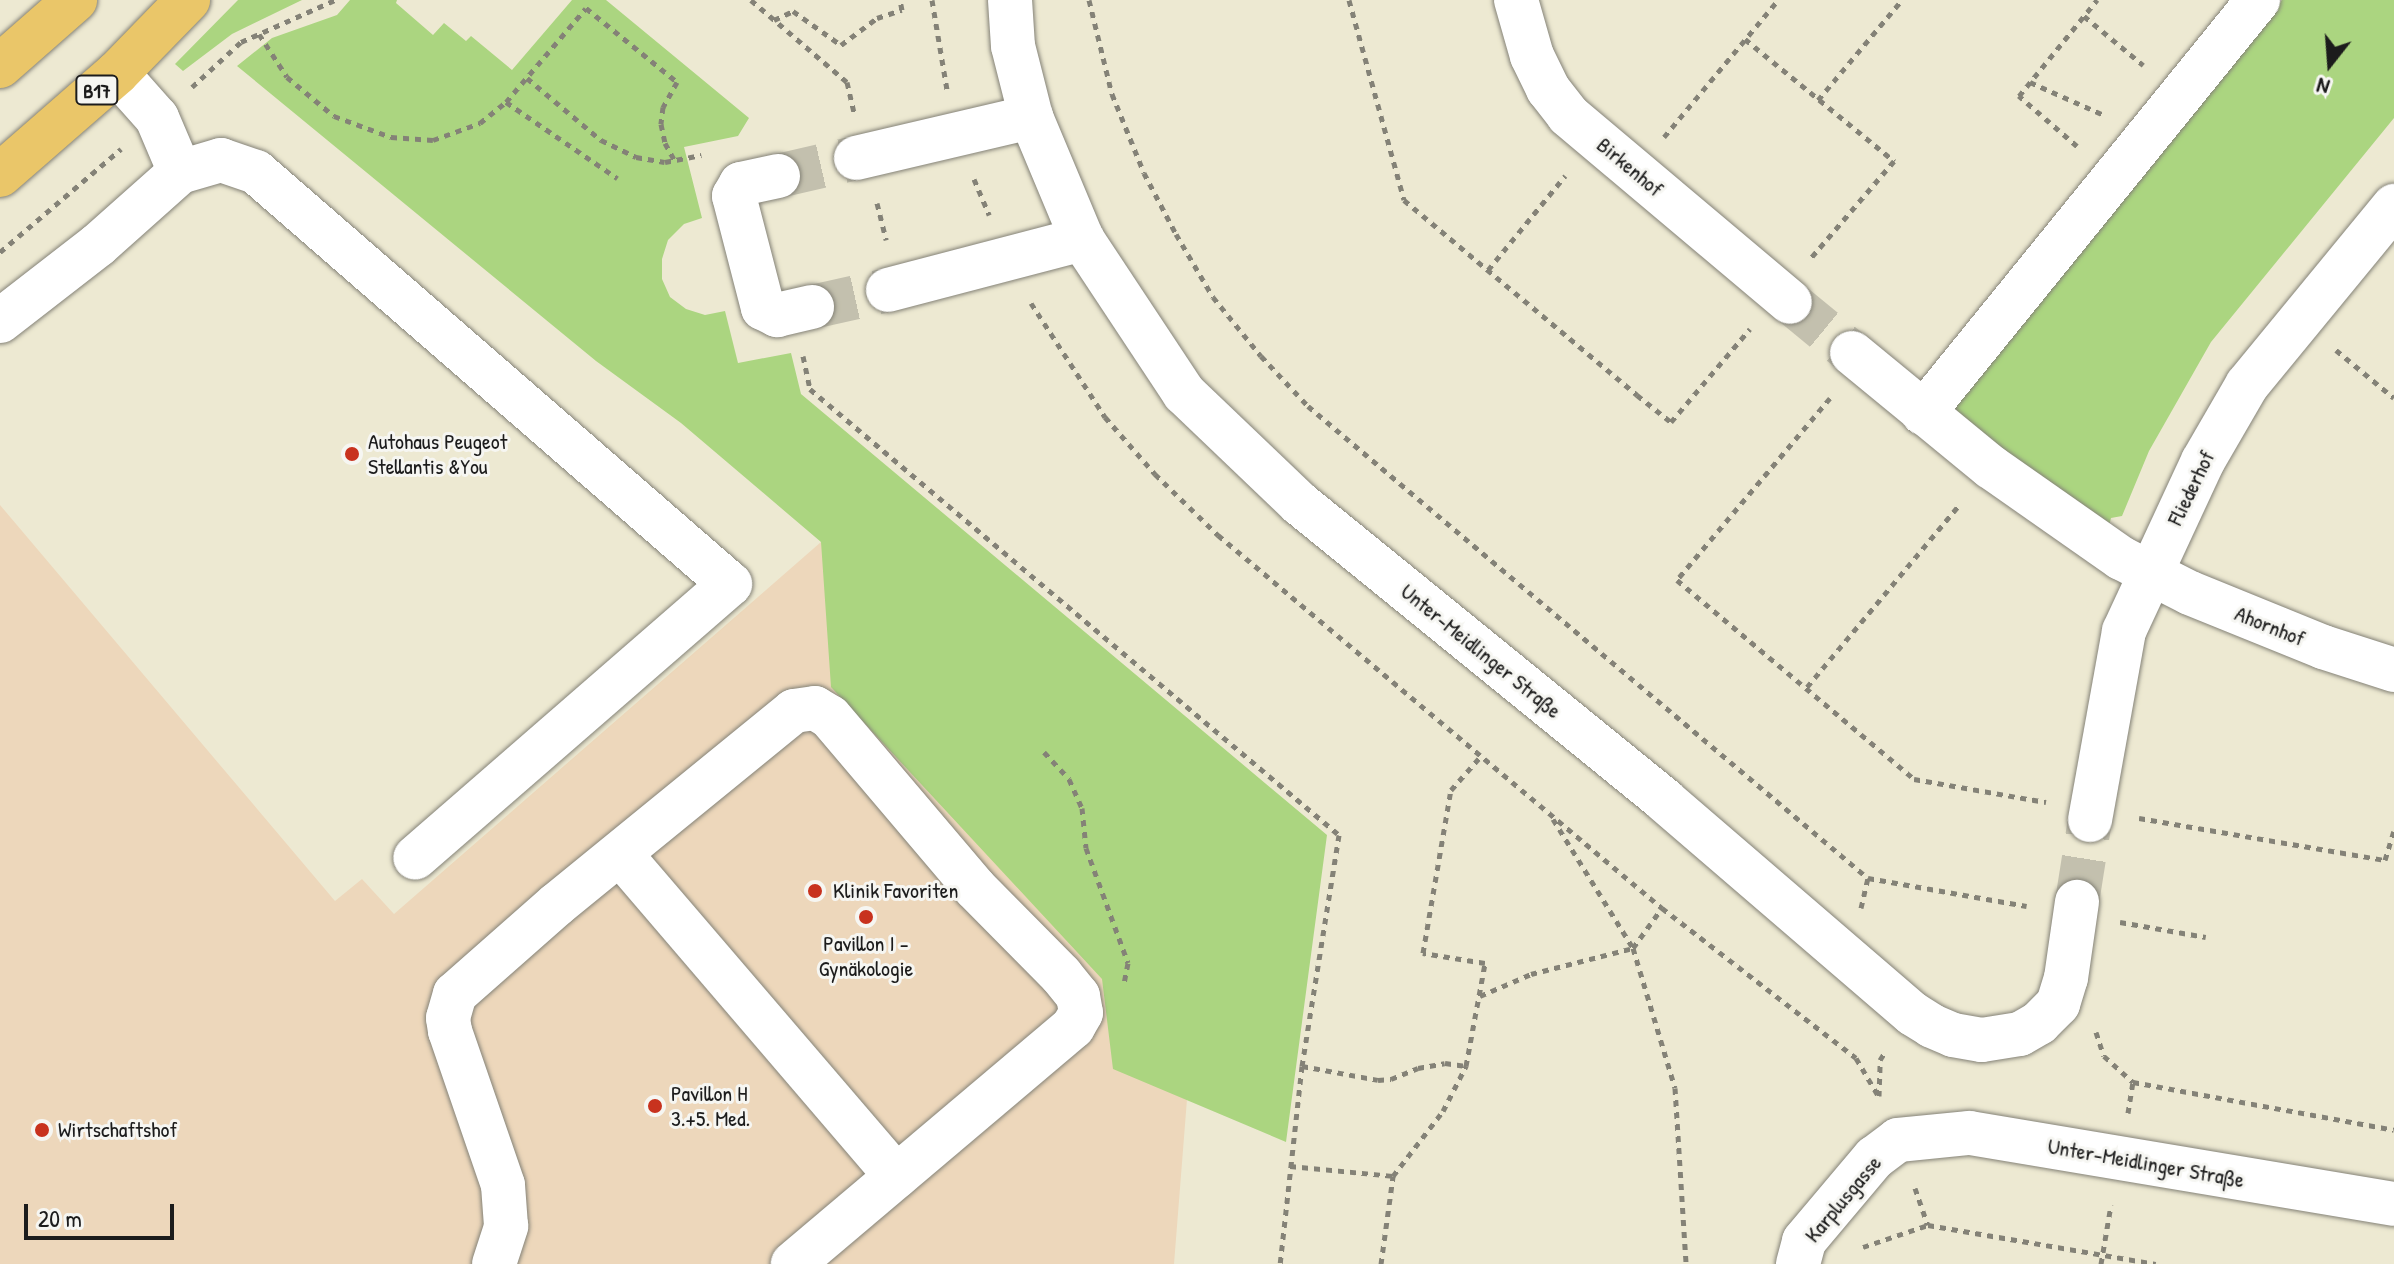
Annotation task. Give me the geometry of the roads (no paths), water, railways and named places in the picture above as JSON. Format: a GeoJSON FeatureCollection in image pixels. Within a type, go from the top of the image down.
{"type":"FeatureCollection","features":[{"type":"Feature","properties":{"kind":"main road"},"geometry":{"type":"LineString","coordinates":[[0,66],[75,0]]}},
{"type":"Feature","properties":{"kind":"main road","name":"B17"},"geometry":{"type":"LineString","coordinates":[[0,175],[117,73],[188,0]]}},
{"type":"Feature","properties":{"kind":"street","name":"Unter-Meidlinger Straße"},"geometry":{"type":"LineString","coordinates":[[1010,0],[1013,46],[1031,117],[1082,239],[1184,393],[1299,503],[1652,790],[1913,1014],[1953,1035],[1982,1040],[2020,1034],[2039,1023],[2058,1004],[2090,908]]}},
{"type":"Feature","properties":{"kind":"street","name":"Birkenhof"},"geometry":{"type":"LineString","coordinates":[[1516,0],[1532,56],[1548,89],[1568,115],[1790,302]]}},
{"type":"Feature","properties":{"kind":"street"},"geometry":{"type":"LineString","coordinates":[[1923,413],[2258,0]]}},
{"type":"Feature","properties":{"kind":"street"},"geometry":{"type":"LineString","coordinates":[[117,73],[157,118],[180,172]]}},
{"type":"Feature","properties":{"kind":"street"},"geometry":{"type":"LineString","coordinates":[[856,158],[1031,117]]}},
{"type":"Feature","properties":{"kind":"street"},"geometry":{"type":"LineString","coordinates":[[0,321],[98,245],[180,172],[221,160],[256,172],[730,584],[415,858]]}},
{"type":"Feature","properties":{"kind":"street"},"geometry":{"type":"LineString","coordinates":[[778,176],[741,184],[734,196],[763,308],[777,315],[802,309]]}},
{"type":"Feature","properties":{"kind":"street","name":"Fliederhof"},"geometry":{"type":"LineString","coordinates":[[2104,819],[2124,631],[2149,574],[2203,461],[2247,385],[2394,206]]}},
{"type":"Feature","properties":{"kind":"street"},"geometry":{"type":"LineString","coordinates":[[888,290],[1082,239]]}},
{"type":"Feature","properties":{"kind":"street"},"geometry":{"type":"LineString","coordinates":[[1857,357],[1991,467],[2149,574]]}},
{"type":"Feature","properties":{"kind":"street","name":"Ahornhof"},"geometry":{"type":"LineString","coordinates":[[2149,574],[2323,647],[2394,670]]}},
{"type":"Feature","properties":{"kind":"street"},"geometry":{"type":"LineString","coordinates":[[494,1264],[506,1226],[503,1185],[450,1031],[451,1005],[463,985],[794,711],[815,708],[830,717],[975,888],[1061,975],[1078,996],[1081,1013],[1073,1027],[793,1264]]}},
{"type":"Feature","properties":{"kind":"street"},"geometry":{"type":"LineString","coordinates":[[621,855],[896,1176]]}},
{"type":"Feature","properties":{"kind":"street","name":"Unter-Meidlinger Straße"},"geometry":{"type":"LineString","coordinates":[[1898,1140],[1970,1133],[2394,1204]]}},
{"type":"Feature","properties":{"kind":"street","name":"Karplusgasse"},"geometry":{"type":"LineString","coordinates":[[1798,1264],[1804,1241],[1874,1158],[1898,1140]]}},
{"type":"Feature","properties":{"kind":"tunnel"},"geometry":{"type":"LineString","coordinates":[[778,176],[856,158]]}},
{"type":"Feature","properties":{"kind":"tunnel"},"geometry":{"type":"LineString","coordinates":[[812,307],[888,290]]}},
{"type":"Feature","properties":{"kind":"tunnel"},"geometry":{"type":"LineString","coordinates":[[1790,302],[1852,353]]}},
{"type":"Feature","properties":{"kind":"tunnel"},"geometry":{"type":"LineString","coordinates":[[2077,902],[2090,820]]}},
{"type":"Feature","properties":{"kind":"place","name":"Autohaus Peugeot Stellantis &You"},"geometry":{"type":"Point","coordinates":[352,454]}},
{"type":"Feature","properties":{"kind":"place","name":"Klinik Favoriten"},"geometry":{"type":"Point","coordinates":[815,891]}},
{"type":"Feature","properties":{"kind":"place","name":"Pavillon I - Gynäkologie"},"geometry":{"type":"Point","coordinates":[866,917]}},
{"type":"Feature","properties":{"kind":"place","name":"Pavillon H 3.+5. Med."},"geometry":{"type":"Point","coordinates":[655,1106]}},
{"type":"Feature","properties":{"kind":"place","name":"Wirtschaftshof"},"geometry":{"type":"Point","coordinates":[42,1130]}}]}
